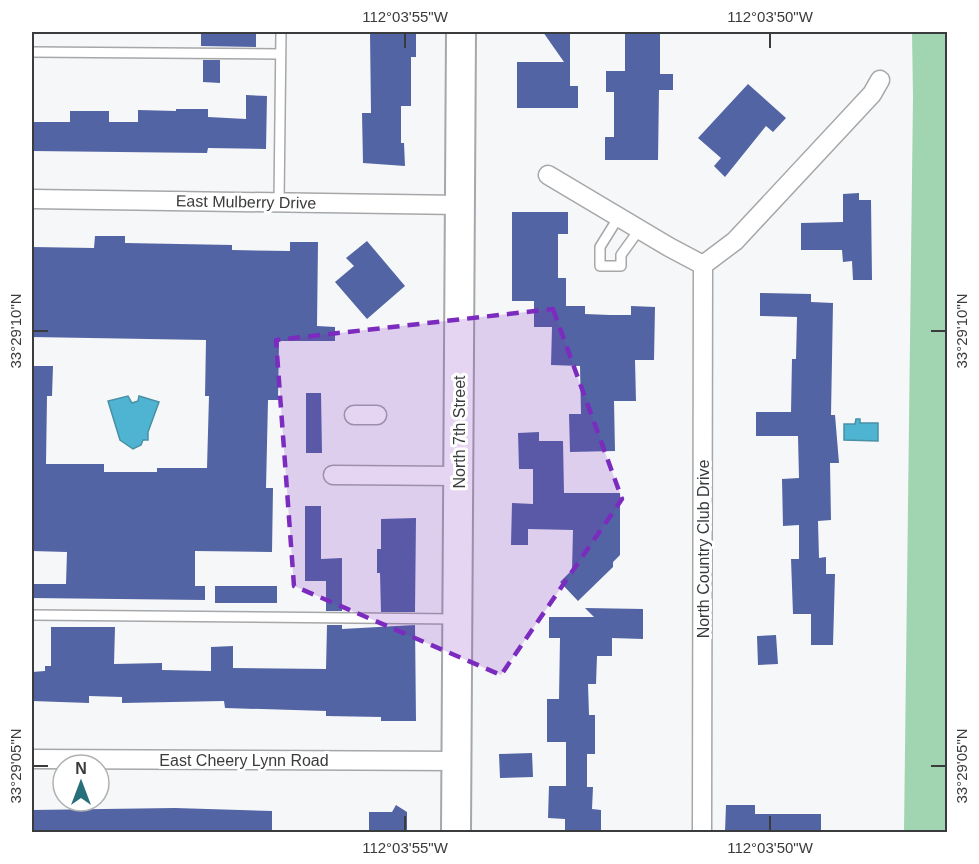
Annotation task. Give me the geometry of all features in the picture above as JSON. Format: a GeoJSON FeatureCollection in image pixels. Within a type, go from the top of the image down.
{"type":"FeatureCollection","features":[{"type":"Feature","properties":{"kind":"main road","name":"North 7th Street"},"geometry":{"type":"LineString","coordinates":[[456,832],[461,32]]}},
{"type":"Feature","properties":{"kind":"street"},"geometry":{"type":"LineString","coordinates":[[548,175],[618,218],[703,265],[735,241],[872,94],[880,80]]}},
{"type":"Feature","properties":{"kind":"street","name":"East Mulberry Drive"},"geometry":{"type":"LineString","coordinates":[[32,199],[461,205]]}},
{"type":"Feature","properties":{"kind":"street","name":"North Country Club Drive"},"geometry":{"type":"LineString","coordinates":[[702,832],[703,265]]}},
{"type":"Feature","properties":{"kind":"street"},"geometry":{"type":"LineString","coordinates":[[354,415],[376,415]]}},
{"type":"Feature","properties":{"kind":"street"},"geometry":{"type":"LineString","coordinates":[[333,475],[458,476]]}},
{"type":"Feature","properties":{"kind":"street","name":"East Cheery Lynn Road"},"geometry":{"type":"LineString","coordinates":[[32,759],[457,761]]}},
{"type":"Feature","properties":{"kind":"lane"},"geometry":{"type":"LineString","coordinates":[[279,202],[281,32]]}},
{"type":"Feature","properties":{"kind":"lane"},"geometry":{"type":"LineString","coordinates":[[32,52],[280,54]]}},
{"type":"Feature","properties":{"kind":"lane"},"geometry":{"type":"LineString","coordinates":[[618,218],[600,247],[600,266],[621,266],[621,255],[639,230]]}},
{"type":"Feature","properties":{"kind":"lane"},"geometry":{"type":"LineString","coordinates":[[32,615],[458,620]]}},
{"type":"Feature","properties":{"kind":"highlighted area"},"geometry":{"type":"Polygon","coordinates":[[[553,309],[622,499],[501,675],[294,586],[276,340],[553,309]]]}},
{"type":"Feature","properties":{"kind":"green space"},"geometry":{"type":"Polygon","coordinates":[[[912,32],[948,32],[947,832],[904,832],[912,32]]]}},
{"type":"Feature","properties":{"kind":"water"},"geometry":{"type":"Polygon","coordinates":[[[128,396],[132,403],[138,401],[139,396],[159,402],[148,432],[148,440],[143,440],[141,445],[133,449],[120,440],[108,401],[128,396]]]}},
{"type":"Feature","properties":{"kind":"water"},"geometry":{"type":"Polygon","coordinates":[[[856,419],[860,419],[860,423],[878,423],[878,441],[844,440],[844,424],[855,424],[856,419]]]}},
{"type":"Feature","properties":{"kind":"building"},"geometry":{"type":"Polygon","coordinates":[[[201,32],[256,32],[256,47],[201,46],[201,32]]]}},
{"type":"Feature","properties":{"kind":"building"},"geometry":{"type":"Polygon","coordinates":[[[416,32],[416,57],[411,57],[411,106],[401,106],[401,143],[404,143],[405,166],[363,163],[362,113],[371,113],[370,33],[416,32]]]}},
{"type":"Feature","properties":{"kind":"building"},"geometry":{"type":"Polygon","coordinates":[[[543,32],[570,32],[570,86],[578,86],[578,108],[517,108],[517,62],[564,62],[543,32]]]}},
{"type":"Feature","properties":{"kind":"building"},"geometry":{"type":"Polygon","coordinates":[[[625,32],[660,32],[660,74],[673,74],[673,90],[659,90],[658,160],[605,160],[605,137],[614,137],[614,92],[606,92],[606,71],[625,71],[625,32]]]}},
{"type":"Feature","properties":{"kind":"building"},"geometry":{"type":"Polygon","coordinates":[[[203,60],[220,60],[220,83],[203,82],[203,60]]]}},
{"type":"Feature","properties":{"kind":"building"},"geometry":{"type":"Polygon","coordinates":[[[748,84],[786,118],[773,132],[766,126],[725,177],[714,166],[721,158],[698,138],[748,84]]]}},
{"type":"Feature","properties":{"kind":"building"},"geometry":{"type":"Polygon","coordinates":[[[246,95],[267,96],[266,149],[208,148],[207,153],[32,151],[32,122],[70,122],[70,111],[109,111],[109,122],[138,122],[138,110],[176,111],[176,109],[208,109],[208,117],[246,119],[246,95]]]}},
{"type":"Feature","properties":{"kind":"building"},"geometry":{"type":"Polygon","coordinates":[[[859,193],[859,200],[871,200],[872,280],[853,280],[852,261],[843,262],[842,250],[801,250],[801,223],[843,222],[843,194],[859,193]]]}},
{"type":"Feature","properties":{"kind":"building"},"geometry":{"type":"Polygon","coordinates":[[[512,212],[568,212],[568,234],[558,234],[558,278],[566,278],[566,306],[585,306],[585,314],[610,315],[631,315],[631,306],[655,307],[654,360],[635,360],[636,401],[614,401],[615,451],[570,452],[569,414],[581,414],[580,366],[551,365],[552,327],[534,327],[534,301],[512,301],[512,212]]]}},
{"type":"Feature","properties":{"kind":"building"},"geometry":{"type":"Polygon","coordinates":[[[95,236],[125,236],[125,243],[232,245],[232,250],[290,251],[290,242],[318,242],[317,326],[335,327],[335,341],[279,341],[278,400],[268,400],[266,488],[273,488],[272,552],[195,551],[195,586],[205,586],[205,600],[32,598],[32,584],[66,584],[67,552],[32,551],[32,366],[53,366],[52,396],[47,396],[46,464],[104,464],[104,472],[157,472],[157,468],[207,468],[209,396],[205,396],[206,340],[32,337],[32,247],[94,248],[95,236]]]}},
{"type":"Feature","properties":{"kind":"building"},"geometry":{"type":"Polygon","coordinates":[[[367,241],[405,286],[367,319],[335,282],[354,266],[346,258],[367,241]]]}},
{"type":"Feature","properties":{"kind":"building"},"geometry":{"type":"Polygon","coordinates":[[[760,293],[811,294],[811,302],[833,303],[831,415],[835,415],[839,463],[830,463],[831,520],[818,521],[819,558],[826,557],[826,574],[835,574],[833,645],[811,645],[811,614],[793,614],[791,559],[799,559],[799,525],[783,526],[782,479],[799,478],[798,436],[756,436],[756,412],[791,412],[792,359],[796,359],[797,317],[760,316],[760,293]]]}},
{"type":"Feature","properties":{"kind":"building"},"geometry":{"type":"Polygon","coordinates":[[[306,393],[321,393],[322,453],[306,453],[306,393]]]}},
{"type":"Feature","properties":{"kind":"building"},"geometry":{"type":"Polygon","coordinates":[[[539,432],[539,441],[563,441],[564,493],[620,493],[620,555],[613,562],[613,567],[578,601],[560,582],[572,570],[573,530],[528,529],[528,545],[511,545],[512,503],[533,504],[533,469],[519,469],[518,433],[539,432]]]}},
{"type":"Feature","properties":{"kind":"building"},"geometry":{"type":"Polygon","coordinates":[[[305,506],[321,506],[321,559],[342,558],[342,611],[326,611],[326,581],[305,581],[305,506]]]}},
{"type":"Feature","properties":{"kind":"building"},"geometry":{"type":"Polygon","coordinates":[[[416,518],[415,612],[381,612],[377,549],[381,549],[381,519],[416,518]]]}},
{"type":"Feature","properties":{"kind":"building"},"geometry":{"type":"Polygon","coordinates":[[[215,586],[277,586],[277,603],[215,603],[215,586]]]}},
{"type":"Feature","properties":{"kind":"building"},"geometry":{"type":"Polygon","coordinates":[[[585,608],[643,609],[643,639],[612,638],[612,656],[597,656],[596,684],[588,684],[589,715],[595,715],[595,754],[587,754],[587,787],[593,787],[592,809],[601,810],[601,832],[565,832],[565,819],[548,818],[549,786],[566,786],[566,742],[547,742],[547,699],[559,699],[560,638],[549,638],[549,617],[594,617],[585,608]]]}},
{"type":"Feature","properties":{"kind":"building"},"geometry":{"type":"Polygon","coordinates":[[[327,625],[342,625],[342,629],[415,625],[416,721],[381,721],[381,717],[326,716],[326,711],[225,708],[224,701],[122,703],[122,697],[89,696],[89,703],[32,701],[32,672],[45,671],[45,666],[51,666],[51,627],[115,627],[114,664],[162,663],[162,670],[211,671],[211,647],[233,646],[233,668],[326,669],[327,625]]]}},
{"type":"Feature","properties":{"kind":"building"},"geometry":{"type":"Polygon","coordinates":[[[776,635],[778,664],[758,665],[757,636],[776,635]]]}},
{"type":"Feature","properties":{"kind":"building"},"geometry":{"type":"Polygon","coordinates":[[[532,753],[533,777],[500,778],[499,754],[532,753]]]}},
{"type":"Feature","properties":{"kind":"building"},"geometry":{"type":"Polygon","coordinates":[[[396,805],[407,812],[407,832],[369,832],[369,812],[392,812],[396,805]]]}},
{"type":"Feature","properties":{"kind":"building"},"geometry":{"type":"Polygon","coordinates":[[[726,805],[755,805],[755,814],[821,814],[821,832],[725,832],[726,805]]]}},
{"type":"Feature","properties":{"kind":"building"},"geometry":{"type":"Polygon","coordinates":[[[111,809],[272,811],[272,832],[32,832],[32,810],[51,810],[51,813],[111,813],[111,809]]]}}]}
